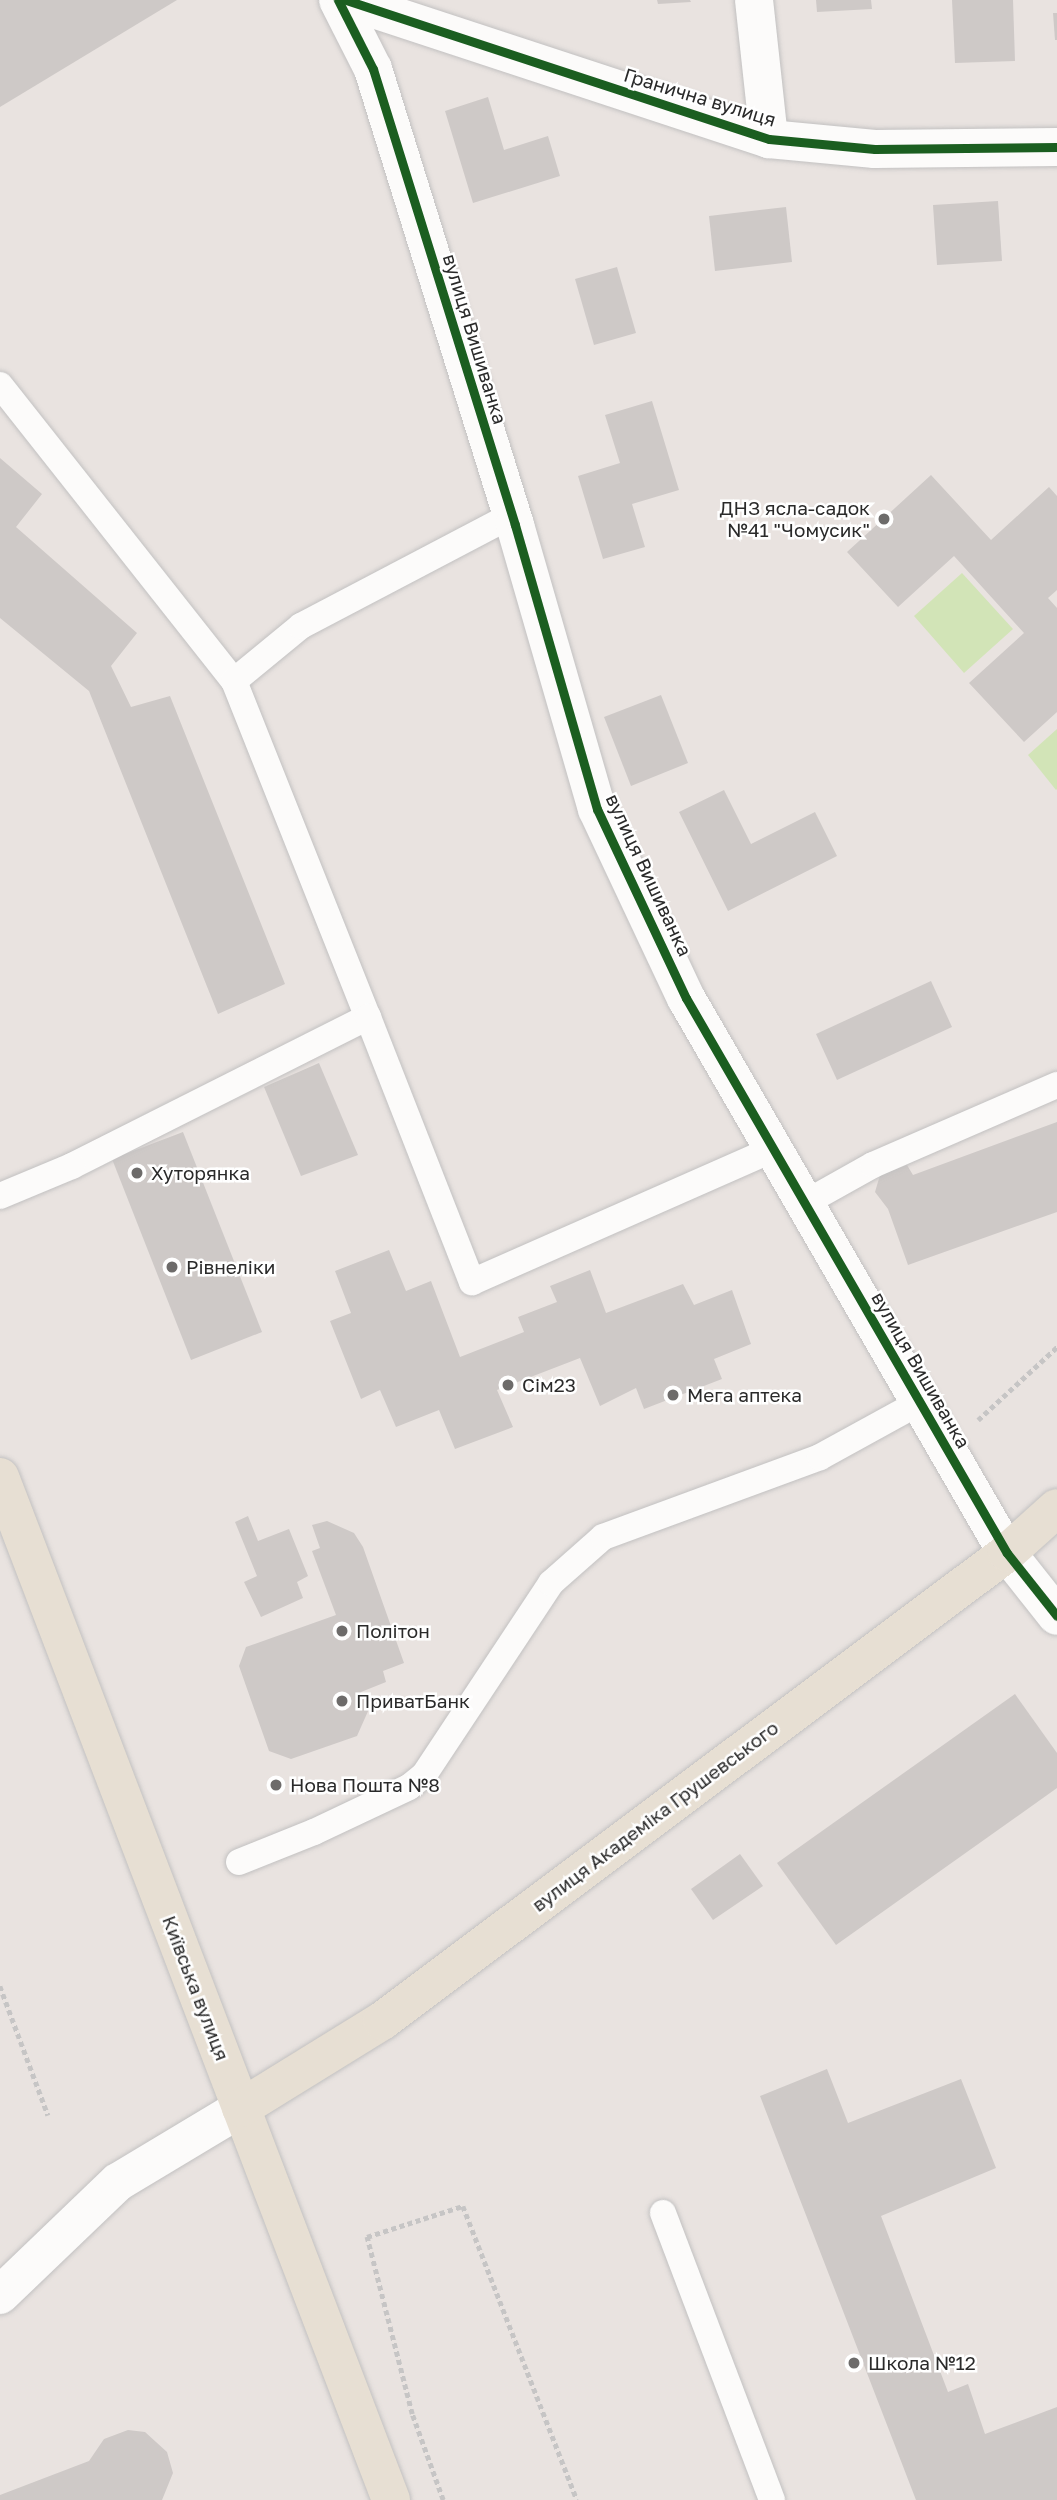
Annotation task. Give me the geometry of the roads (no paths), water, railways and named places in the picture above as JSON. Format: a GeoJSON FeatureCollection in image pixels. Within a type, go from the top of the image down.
{"type":"FeatureCollection","features":[{"type":"Feature","properties":{"kind":"main road","name":"Київська вулиця"},"geometry":{"type":"LineString","coordinates":[[0,1477],[391,2500]]}},
{"type":"Feature","properties":{"kind":"main road","name":"вулиця Академіка Грушевського"},"geometry":{"type":"LineString","coordinates":[[240,2108],[382,2021],[1007,1553],[1057,1508]]}},
{"type":"Feature","properties":{"kind":"street","name":"вулиця Вишиванка"},"geometry":{"type":"LineString","coordinates":[[338,0],[373,69],[512,515],[597,809],[686,998],[1007,1553],[1057,1616]]}},
{"type":"Feature","properties":{"kind":"street","name":"Гранична вулиця"},"geometry":{"type":"LineString","coordinates":[[346,0],[769,139],[875,149],[1057,147]]}},
{"type":"Feature","properties":{"kind":"street"},"geometry":{"type":"LineString","coordinates":[[754,0],[769,139]]}},
{"type":"Feature","properties":{"kind":"street"},"geometry":{"type":"LineString","coordinates":[[0,2295],[118,2182],[240,2108]]}},
{"type":"Feature","properties":{"kind":"lane"},"geometry":{"type":"LineString","coordinates":[[0,385],[234,681],[472,1282],[773,1149]]}},
{"type":"Feature","properties":{"kind":"lane"},"geometry":{"type":"LineString","coordinates":[[234,681],[301,626],[512,515]]}},
{"type":"Feature","properties":{"kind":"lane"},"geometry":{"type":"LineString","coordinates":[[0,1196],[72,1166],[368,1017]]}},
{"type":"Feature","properties":{"kind":"lane"},"geometry":{"type":"LineString","coordinates":[[805,1203],[873,1165],[1057,1084]]}},
{"type":"Feature","properties":{"kind":"lane"},"geometry":{"type":"LineString","coordinates":[[239,1862],[350,1815],[424,1775],[551,1583],[603,1537],[820,1457],[920,1402]]}},
{"type":"Feature","properties":{"kind":"lane"},"geometry":{"type":"LineString","coordinates":[[663,2213],[772,2500]]}},
{"type":"Feature","properties":{"kind":"place","name":"ДНЗ ясла-садок №41 \"Чомусик\""},"geometry":{"type":"Point","coordinates":[884,519]}},
{"type":"Feature","properties":{"kind":"place","name":"Хуторянка"},"geometry":{"type":"Point","coordinates":[137,1173]}},
{"type":"Feature","properties":{"kind":"place","name":"Рівнеліки"},"geometry":{"type":"Point","coordinates":[172,1267]}},
{"type":"Feature","properties":{"kind":"place","name":"Сім23"},"geometry":{"type":"Point","coordinates":[508,1385]}},
{"type":"Feature","properties":{"kind":"place","name":"Мега аптека"},"geometry":{"type":"Point","coordinates":[673,1395]}},
{"type":"Feature","properties":{"kind":"place","name":"Політон"},"geometry":{"type":"Point","coordinates":[342,1631]}},
{"type":"Feature","properties":{"kind":"place","name":"ПриватБанк"},"geometry":{"type":"Point","coordinates":[342,1701]}},
{"type":"Feature","properties":{"kind":"place","name":"Нова Пошта №8"},"geometry":{"type":"Point","coordinates":[276,1785]}},
{"type":"Feature","properties":{"kind":"place","name":"Школа №12"},"geometry":{"type":"Point","coordinates":[854,2363]}}]}
